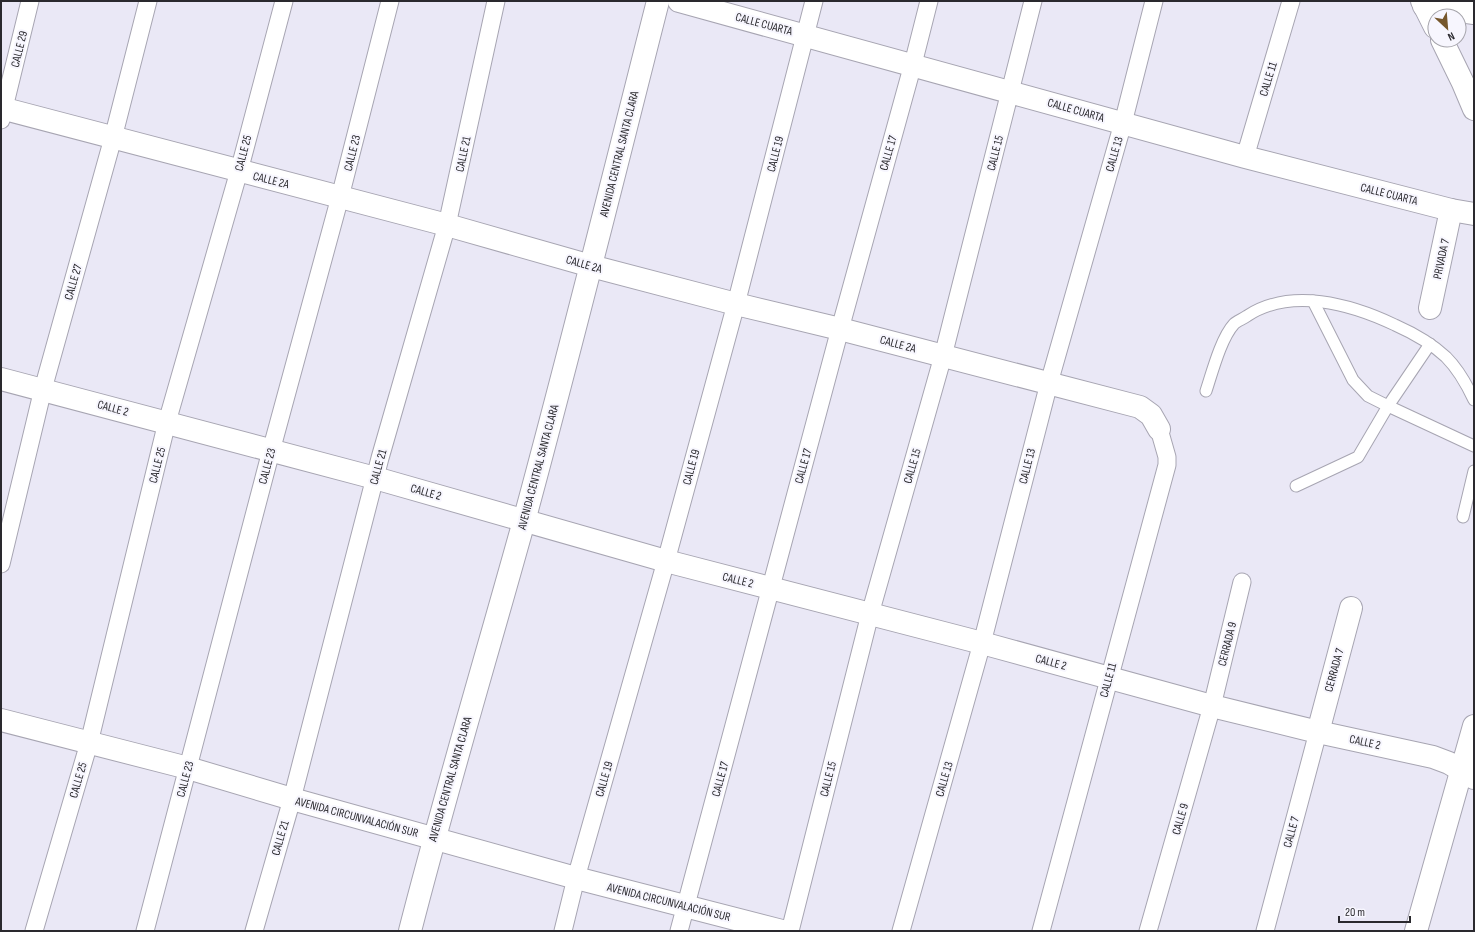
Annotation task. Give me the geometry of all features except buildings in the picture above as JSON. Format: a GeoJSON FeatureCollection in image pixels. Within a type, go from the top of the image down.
{"type":"FeatureCollection","features":[{"type":"Feature","properties":{"kind":"street","name":"CALLE 29"},"geometry":{"type":"LineString","coordinates":[[2,113],[30,1]]}},
{"type":"Feature","properties":{"kind":"street","name":"CALLE 27"},"geometry":{"type":"LineString","coordinates":[[1,564],[42,389],[113,138],[148,1]]}},
{"type":"Feature","properties":{"kind":"street","name":"CALLE 25"},"geometry":{"type":"LineString","coordinates":[[34,931],[88,743],[168,422],[239,172],[284,1]]}},
{"type":"Feature","properties":{"kind":"street","name":"CALLE 23"},"geometry":{"type":"LineString","coordinates":[[145,931],[271,451],[340,197],[390,1]]}},
{"type":"Feature","properties":{"kind":"street","name":"CALLE 21"},"geometry":{"type":"LineString","coordinates":[[254,931],[292,799],[375,478],[447,225],[496,1]]}},
{"type":"Feature","properties":{"kind":"street","name":"AVENIDA CENTRAL SANTA CLARA"},"geometry":{"type":"LineString","coordinates":[[410,931],[433,838],[524,520],[591,266],[658,1]]}},
{"type":"Feature","properties":{"kind":"street","name":"CALLE CUARTA"},"geometry":{"type":"LineString","coordinates":[[679,1],[913,64],[1245,157],[1451,210],[1474,214]]}},
{"type":"Feature","properties":{"kind":"street","name":"CALLE 19"},"geometry":{"type":"LineString","coordinates":[[563,931],[576,878],[666,561],[736,304],[814,1]]}},
{"type":"Feature","properties":{"kind":"street","name":"CALLE 17"},"geometry":{"type":"LineString","coordinates":[[679,931],[929,1]]}},
{"type":"Feature","properties":{"kind":"street","name":"CALLE 15"},"geometry":{"type":"LineString","coordinates":[[790,931],[870,614],[943,356],[1033,1]]}},
{"type":"Feature","properties":{"kind":"street","name":"CALLE 13"},"geometry":{"type":"LineString","coordinates":[[901,931],[982,643],[1049,383],[1123,124],[1154,1]]}},
{"type":"Feature","properties":{"kind":"street","name":"CALLE 11"},"geometry":{"type":"LineString","coordinates":[[1245,157],[1291,1]]}},
{"type":"Feature","properties":{"kind":"street"},"geometry":{"type":"LineString","coordinates":[[1423,3],[1474,13]]}},
{"type":"Feature","properties":{"kind":"street"},"geometry":{"type":"LineString","coordinates":[[1446,48],[1474,109]]}},
{"type":"Feature","properties":{"kind":"street","name":"CALLE 2A"},"geometry":{"type":"LineString","coordinates":[[2,113],[113,138],[447,225],[591,266],[736,304],[840,329],[1049,383],[1144,409],[1151,415],[1159,429]]}},
{"type":"Feature","properties":{"kind":"street","name":"PRIVADA 7"},"geometry":{"type":"LineString","coordinates":[[1430,308],[1451,210]]}},
{"type":"Feature","properties":{"kind":"street","name":"CALLE 2"},"geometry":{"type":"LineString","coordinates":[[1,378],[375,478],[666,561],[982,643],[1212,706],[1318,732],[1433,757],[1449,763],[1468,774]]}},
{"type":"Feature","properties":{"kind":"street","name":"CALLE 11"},"geometry":{"type":"LineString","coordinates":[[1041,931],[1167,465],[1167,457],[1159,429]]}},
{"type":"Feature","properties":{"kind":"street","name":"CERRADA 9"},"geometry":{"type":"LineString","coordinates":[[1212,706],[1242,582]]}},
{"type":"Feature","properties":{"kind":"street","name":"CERRADA 7"},"geometry":{"type":"LineString","coordinates":[[1318,732],[1351,608]]}},
{"type":"Feature","properties":{"kind":"street","name":"CALLE 9"},"geometry":{"type":"LineString","coordinates":[[1148,931],[1212,706]]}},
{"type":"Feature","properties":{"kind":"street","name":"AVENIDA CIRCUNVALACIÓN SUR"},"geometry":{"type":"LineString","coordinates":[[1,720],[188,768],[292,799],[576,878],[782,931]]}},
{"type":"Feature","properties":{"kind":"street"},"geometry":{"type":"LineString","coordinates":[[1416,931],[1468,774],[1474,726]]}},
{"type":"Feature","properties":{"kind":"street","name":"CALLE 7"},"geometry":{"type":"LineString","coordinates":[[1265,931],[1318,732]]}},
{"type":"Feature","properties":{"kind":"lane"},"geometry":{"type":"LineString","coordinates":[[1313,301],[1353,380],[1368,396],[1474,446]]}},
{"type":"Feature","properties":{"kind":"lane"},"geometry":{"type":"LineString","coordinates":[[1206,391],[1226,335],[1234,324],[1251,313],[1266,306],[1288,302],[1313,301],[1335,304],[1380,318],[1416,335],[1446,357],[1466,384],[1474,400]]}},
{"type":"Feature","properties":{"kind":"lane"},"geometry":{"type":"LineString","coordinates":[[1296,486],[1358,457],[1388,406],[1430,344]]}},
{"type":"Feature","properties":{"kind":"lane"},"geometry":{"type":"LineString","coordinates":[[1463,517],[1474,471]]}}]}
